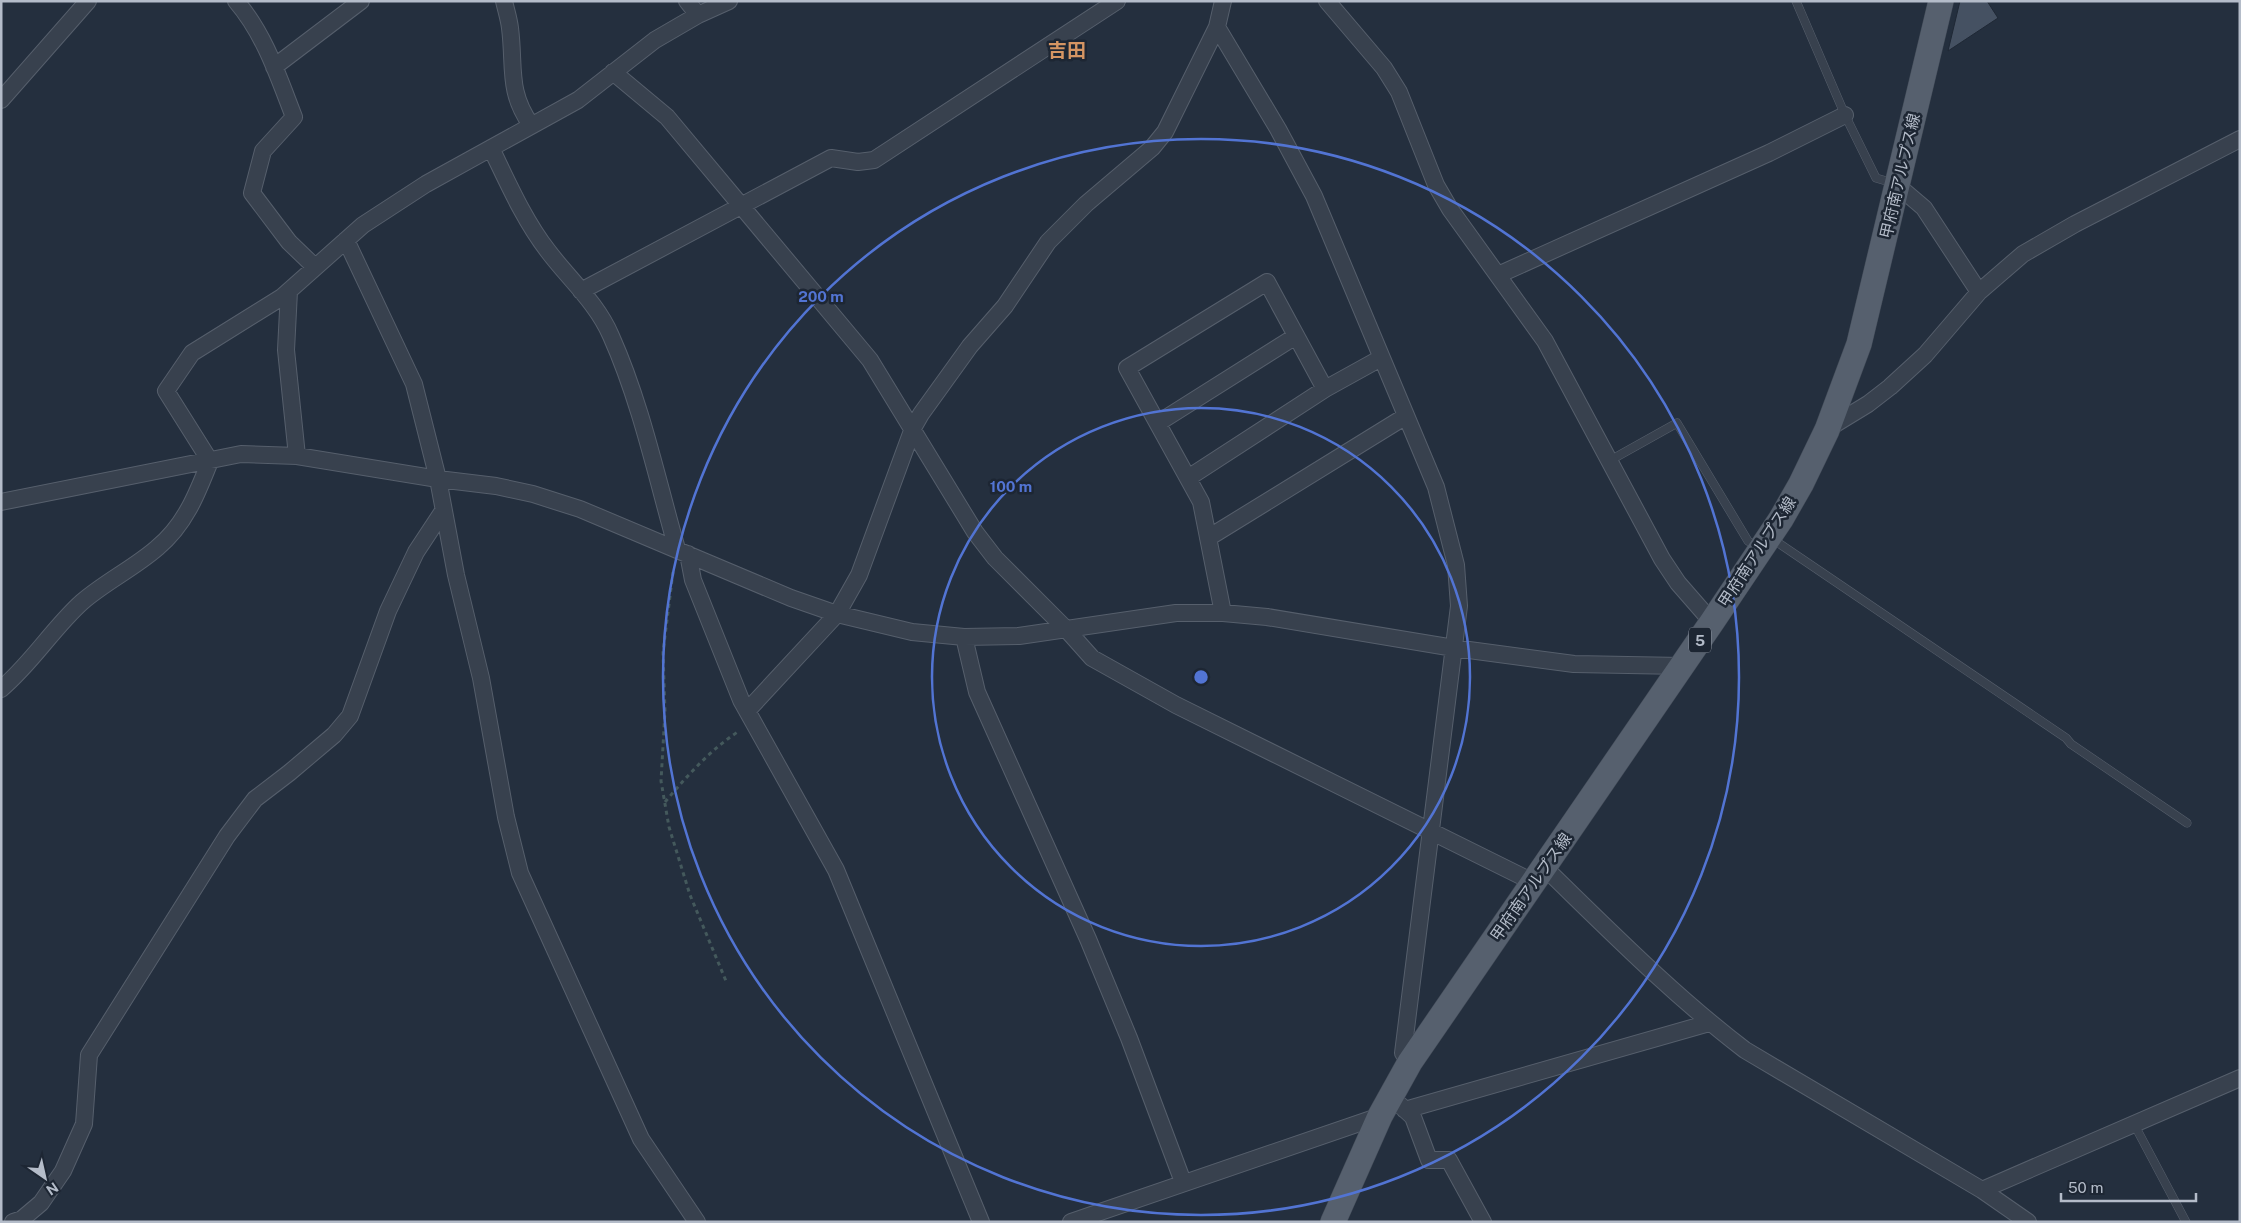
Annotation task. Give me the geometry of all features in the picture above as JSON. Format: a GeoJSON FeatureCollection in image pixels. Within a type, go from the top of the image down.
{"type":"FeatureCollection","features":[{"type":"Feature","properties":{"kind":"main road","name":"甲府南アルプス線"},"geometry":{"type":"LineString","coordinates":[[1333,1222],[1392,1107],[1410,1062],[1540,875],[1765,543],[1800,484],[1827,430],[1859,344],[1941,1]]}},
{"type":"Feature","properties":{"kind":"street"},"geometry":{"type":"LineString","coordinates":[[1,100],[88,1]]}},
{"type":"Feature","properties":{"kind":"street"},"geometry":{"type":"LineString","coordinates":[[236,1],[250,18],[265,44],[294,117],[263,151],[252,193],[289,242],[315,268]]}},
{"type":"Feature","properties":{"kind":"street"},"geometry":{"type":"LineString","coordinates":[[274,66],[361,1]]}},
{"type":"Feature","properties":{"kind":"street"},"geometry":{"type":"LineString","coordinates":[[504,1],[510,27],[514,88],[521,111],[531,125]]}},
{"type":"Feature","properties":{"kind":"street"},"geometry":{"type":"LineString","coordinates":[[687,1],[698,15]]}},
{"type":"Feature","properties":{"kind":"street"},"geometry":{"type":"LineString","coordinates":[[210,461],[166,391],[192,353],[289,291],[363,225],[426,184],[578,100],[655,40],[698,15],[728,1]]}},
{"type":"Feature","properties":{"kind":"street"},"geometry":{"type":"LineString","coordinates":[[581,291],[831,158],[858,162],[874,160],[1117,1]]}},
{"type":"Feature","properties":{"kind":"street"},"geometry":{"type":"LineString","coordinates":[[749,717],[837,614],[859,576],[913,428],[970,346],[1005,306],[1048,242],[1086,204],[1152,148],[1165,132],[1217,28],[1223,1]]}},
{"type":"Feature","properties":{"kind":"street"},"geometry":{"type":"LineString","coordinates":[[1327,1],[1384,68],[1399,92],[1436,185],[1450,209],[1545,341],[1662,559],[1678,583],[1712,622]]}},
{"type":"Feature","properties":{"kind":"street"},"geometry":{"type":"LineString","coordinates":[[1217,28],[1278,129],[1314,196],[1380,358],[1436,487],[1456,564],[1460,606],[1403,1053],[1410,1062]]}},
{"type":"Feature","properties":{"kind":"street"},"geometry":{"type":"LineString","coordinates":[[613,72],[667,117],[870,360],[975,532],[990,552],[1092,658],[1159,696],[1432,831],[1540,875],[1709,1023],[1745,1050],[1982,1190],[2028,1222]]}},
{"type":"Feature","properties":{"kind":"street"},"geometry":{"type":"LineString","coordinates":[[1498,275],[1769,153],[1845,114]]}},
{"type":"Feature","properties":{"kind":"street"},"geometry":{"type":"LineString","coordinates":[[1827,430],[1868,404],[1890,387],[1925,355],[1979,292],[2023,254],[2075,224],[2240,139]]}},
{"type":"Feature","properties":{"kind":"street"},"geometry":{"type":"LineString","coordinates":[[491,148],[518,204],[547,250],[599,314],[614,344],[632,394],[682,552],[749,717],[836,870],[981,1222]]}},
{"type":"Feature","properties":{"kind":"street"},"geometry":{"type":"LineString","coordinates":[[1897,185],[1924,208],[1979,292]]}},
{"type":"Feature","properties":{"kind":"street"},"geometry":{"type":"LineString","coordinates":[[346,240],[414,384],[438,479],[443,511],[480,678],[506,817],[520,873],[641,1139],[697,1222]]}},
{"type":"Feature","properties":{"kind":"street"},"geometry":{"type":"LineString","coordinates":[[1223,613],[1202,502],[1128,368],[1266,282],[1325,388]]}},
{"type":"Feature","properties":{"kind":"street"},"geometry":{"type":"LineString","coordinates":[[289,291],[286,350],[297,456]]}},
{"type":"Feature","properties":{"kind":"street"},"geometry":{"type":"LineString","coordinates":[[1158,423],[1296,336]]}},
{"type":"Feature","properties":{"kind":"street"},"geometry":{"type":"LineString","coordinates":[[1188,478],[1325,388],[1380,358]]}},
{"type":"Feature","properties":{"kind":"street"},"geometry":{"type":"LineString","coordinates":[[1208,538],[1406,416]]}},
{"type":"Feature","properties":{"kind":"street"},"geometry":{"type":"LineString","coordinates":[[1,502],[241,454],[297,456],[438,479],[496,486],[534,494],[580,509],[791,598],[837,614],[912,632],[964,638],[1018,636],[1176,613],[1223,613],[1267,617],[1454,648],[1574,664],[1682,666]]}},
{"type":"Feature","properties":{"kind":"street"},"geometry":{"type":"LineString","coordinates":[[1,689],[14,678],[82,602],[157,548],[179,526],[195,500],[210,461]]}},
{"type":"Feature","properties":{"kind":"street"},"geometry":{"type":"LineString","coordinates":[[13,1222],[22,1219],[41,1204],[63,1172],[84,1124],[89,1055],[227,836],[254,799],[289,773],[334,735],[350,716],[388,611],[416,552],[443,511]]}},
{"type":"Feature","properties":{"kind":"street"},"geometry":{"type":"LineString","coordinates":[[964,638],[977,692],[1092,948],[1129,1038],[1183,1182]]}},
{"type":"Feature","properties":{"kind":"street"},"geometry":{"type":"LineString","coordinates":[[1070,1222],[1392,1107],[1709,1023]]}},
{"type":"Feature","properties":{"kind":"street"},"geometry":{"type":"LineString","coordinates":[[1982,1190],[2240,1078]]}},
{"type":"Feature","properties":{"kind":"street"},"geometry":{"type":"LineString","coordinates":[[1392,1107],[1413,1117],[1429,1160],[1449,1160],[1483,1222]]}},
{"type":"Feature","properties":{"kind":"lane"},"geometry":{"type":"LineString","coordinates":[[1796,1],[1845,114],[1876,178],[1897,185]]}},
{"type":"Feature","properties":{"kind":"lane"},"geometry":{"type":"LineString","coordinates":[[1609,461],[1677,423],[1748,541],[1765,543],[2066,738],[2071,744],[2187,823]]}},
{"type":"Feature","properties":{"kind":"lane"},"geometry":{"type":"LineString","coordinates":[[2134,1124],[2186,1222]]}},
{"type":"Feature","properties":{"kind":"path"},"geometry":{"type":"LineString","coordinates":[[682,552],[668,600],[663,652],[665,711],[661,781],[670,827],[690,895],[726,981]]}},
{"type":"Feature","properties":{"kind":"path"},"geometry":{"type":"LineString","coordinates":[[665,802],[694,768],[749,717]]}},
{"type":"Feature","properties":{"kind":"building"},"geometry":{"type":"Polygon","coordinates":[[[1960,1],[1987,1],[1998,18],[1948,51],[1960,1]]]}},
{"type":"Feature","properties":{"kind":"district","name":"吉田"},"geometry":{"type":"Point","coordinates":[1067,50]}}]}
